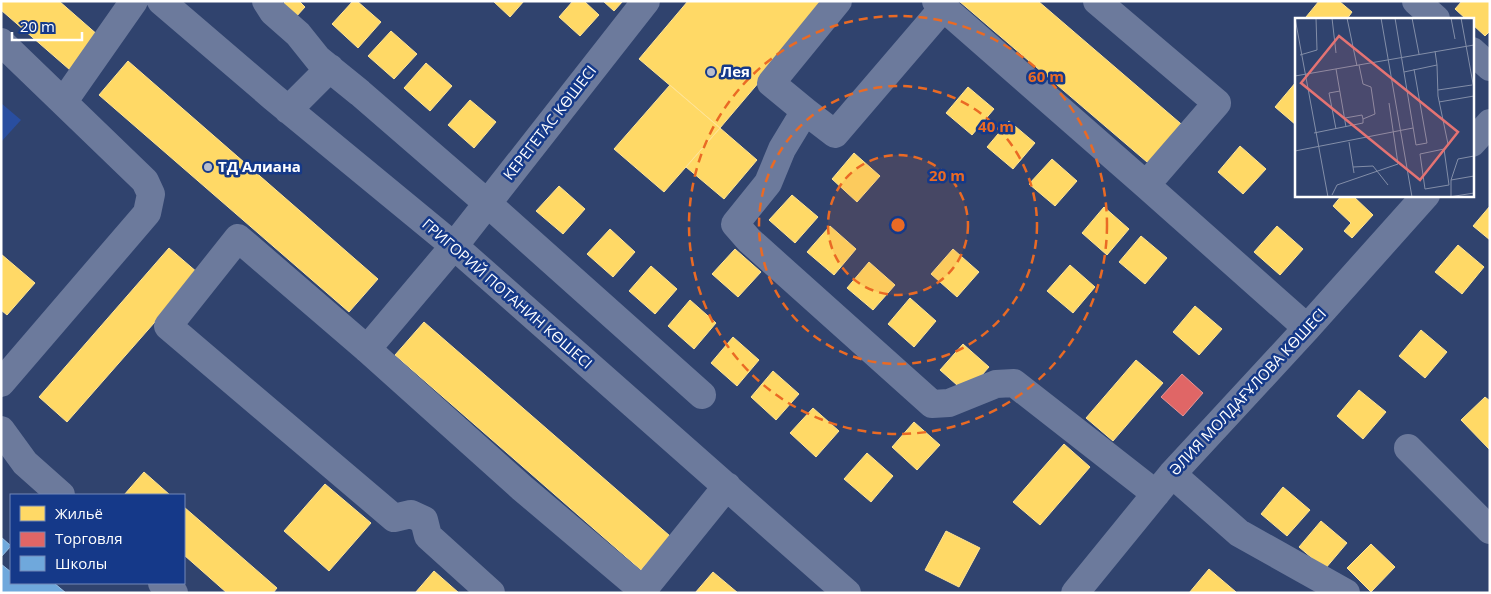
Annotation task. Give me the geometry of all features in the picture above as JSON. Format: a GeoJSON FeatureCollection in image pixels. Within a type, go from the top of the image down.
{"type":"FeatureCollection","features":[{"type":"Feature","properties":{"kind":"street"},"geometry":{"type":"LineString","coordinates":[[64,101],[134,1]]}},
{"type":"Feature","properties":{"kind":"street","name":"ГРИГОРИЙ ПОТАНИН КӨШЕСІ"},"geometry":{"type":"LineString","coordinates":[[161,1],[288,110],[454,246],[847,593]]}},
{"type":"Feature","properties":{"kind":"street"},"geometry":{"type":"LineString","coordinates":[[266,1],[273,12],[298,34],[318,59],[488,203],[702,395]]}},
{"type":"Feature","properties":{"kind":"street","name":"КЕРЕГЕТАС КӨШЕСІ"},"geometry":{"type":"LineString","coordinates":[[367,349],[454,246],[646,1]]}},
{"type":"Feature","properties":{"kind":"street"},"geometry":{"type":"LineString","coordinates":[[838,1],[771,83],[835,134],[940,4],[1307,328]]}},
{"type":"Feature","properties":{"kind":"street"},"geometry":{"type":"LineString","coordinates":[[1097,1],[1217,103],[1146,185]]}},
{"type":"Feature","properties":{"kind":"street"},"geometry":{"type":"LineString","coordinates":[[1416,1],[1435,18]]}},
{"type":"Feature","properties":{"kind":"street"},"geometry":{"type":"LineString","coordinates":[[1,42],[145,181],[151,194],[147,213],[1,383]]}},
{"type":"Feature","properties":{"kind":"street"},"geometry":{"type":"LineString","coordinates":[[1474,53],[1490,67]]}},
{"type":"Feature","properties":{"kind":"street"},"geometry":{"type":"LineString","coordinates":[[288,110],[330,68]]}},
{"type":"Feature","properties":{"kind":"street"},"geometry":{"type":"LineString","coordinates":[[805,110],[782,149],[768,183],[734,224],[749,240],[932,404],[949,403],[996,384],[1014,382],[1239,533],[1346,593]]}},
{"type":"Feature","properties":{"kind":"street"},"geometry":{"type":"LineString","coordinates":[[1474,140],[1490,123]]}},
{"type":"Feature","properties":{"kind":"street","name":"ӘЛИЯ МОЛДАҒҰЛОВА КӨШЕСІ"},"geometry":{"type":"LineString","coordinates":[[1075,593],[1164,484],[1425,196]]}},
{"type":"Feature","properties":{"kind":"street"},"geometry":{"type":"LineString","coordinates":[[491,593],[428,536],[424,520],[411,514],[394,518],[168,326],[238,238],[367,349],[522,488],[645,591],[727,486]]}},
{"type":"Feature","properties":{"kind":"street"},"geometry":{"type":"LineString","coordinates":[[1,430],[25,463],[60,494]]}},
{"type":"Feature","properties":{"kind":"street"},"geometry":{"type":"LineString","coordinates":[[1408,448],[1490,530]]}},
{"type":"Feature","properties":{"kind":"street"},"geometry":{"type":"LineString","coordinates":[[163,584],[174,593]]}},
{"type":"Feature","properties":{"kind":"shaded area"},"geometry":{"type":"Polygon","coordinates":[[[1,103],[21,120],[1,142],[1,103]]]}},
{"type":"Feature","properties":{"kind":"building: Жильё"},"geometry":{"type":"Polygon","coordinates":[[[1,1],[59,1],[99,36],[70,70],[1,10],[1,1]]]}},
{"type":"Feature","properties":{"kind":"building: Жильё"},"geometry":{"type":"Polygon","coordinates":[[[286,1],[299,1],[305,7],[295,18],[281,6],[286,1]]]}},
{"type":"Feature","properties":{"kind":"building: Жильё"},"geometry":{"type":"Polygon","coordinates":[[[353,1],[357,1],[381,22],[358,48],[332,24],[353,1]]]}},
{"type":"Feature","properties":{"kind":"building: Жильё"},"geometry":{"type":"Polygon","coordinates":[[[493,1],[524,1],[510,17],[493,1]]]}},
{"type":"Feature","properties":{"kind":"building: Жильё"},"geometry":{"type":"Polygon","coordinates":[[[573,1],[584,1],[599,15],[580,36],[559,17],[573,1]]]}},
{"type":"Feature","properties":{"kind":"building: Жильё"},"geometry":{"type":"Polygon","coordinates":[[[603,1],[623,1],[614,11],[603,1]]]}},
{"type":"Feature","properties":{"kind":"building: Жильё","name":"Лея"},"geometry":{"type":"Polygon","coordinates":[[[688,1],[828,1],[720,128],[639,59],[688,1]]]}},
{"type":"Feature","properties":{"kind":"building: Жильё"},"geometry":{"type":"Polygon","coordinates":[[[959,1],[1038,1],[1187,129],[1154,168],[959,1]]]}},
{"type":"Feature","properties":{"kind":"building: Жильё"},"geometry":{"type":"Polygon","coordinates":[[[1319,1],[1339,1],[1352,12],[1348,18],[1306,17],[1319,1]]]}},
{"type":"Feature","properties":{"kind":"building: Жильё"},"geometry":{"type":"Polygon","coordinates":[[[1462,1],[1490,1],[1490,31],[1485,36],[1474,26],[1474,18],[1465,18],[1455,9],[1462,1]]]}},
{"type":"Feature","properties":{"kind":"building: Жильё"},"geometry":{"type":"Polygon","coordinates":[[[391,31],[417,54],[394,79],[368,56],[391,31]]]}},
{"type":"Feature","properties":{"kind":"building: Жильё"},"geometry":{"type":"Polygon","coordinates":[[[128,61],[378,279],[349,312],[99,95],[128,61]]]}},
{"type":"Feature","properties":{"kind":"building: Жильё"},"geometry":{"type":"Polygon","coordinates":[[[426,63],[452,86],[430,111],[404,88],[426,63]]]}},
{"type":"Feature","properties":{"kind":"building: Жильё"},"geometry":{"type":"Polygon","coordinates":[[[1295,83],[1295,124],[1275,107],[1295,83]]]}},
{"type":"Feature","properties":{"kind":"building: Жильё"},"geometry":{"type":"Polygon","coordinates":[[[670,85],[720,128],[664,192],[614,149],[670,85]]]}},
{"type":"Feature","properties":{"kind":"building: Жильё"},"geometry":{"type":"Polygon","coordinates":[[[968,87],[994,109],[972,135],[946,113],[968,87]]]}},
{"type":"Feature","properties":{"kind":"building: Жильё"},"geometry":{"type":"Polygon","coordinates":[[[470,100],[496,122],[474,148],[448,125],[470,100]]]}},
{"type":"Feature","properties":{"kind":"building: Жильё"},"geometry":{"type":"Polygon","coordinates":[[[1009,121],[1035,143],[1013,169],[987,147],[1009,121]]]}},
{"type":"Feature","properties":{"kind":"building: Жильё"},"geometry":{"type":"Polygon","coordinates":[[[720,128],[757,160],[724,199],[686,167],[720,128]]]}},
{"type":"Feature","properties":{"kind":"building: Жильё"},"geometry":{"type":"Polygon","coordinates":[[[1240,146],[1266,169],[1243,194],[1218,172],[1240,146]]]}},
{"type":"Feature","properties":{"kind":"building: Жильё"},"geometry":{"type":"Polygon","coordinates":[[[854,153],[880,176],[857,202],[832,179],[854,153]]]}},
{"type":"Feature","properties":{"kind":"building: Жильё"},"geometry":{"type":"Polygon","coordinates":[[[1052,159],[1077,181],[1055,206],[1029,184],[1052,159]]]}},
{"type":"Feature","properties":{"kind":"building: Жильё"},"geometry":{"type":"Polygon","coordinates":[[[559,186],[585,209],[563,234],[536,211],[559,186]]]}},
{"type":"Feature","properties":{"kind":"building: Жильё"},"geometry":{"type":"Polygon","coordinates":[[[792,195],[818,217],[795,243],[769,220],[792,195]]]}},
{"type":"Feature","properties":{"kind":"building: Жильё"},"geometry":{"type":"Polygon","coordinates":[[[1341,196],[1353,196],[1373,215],[1352,238],[1344,231],[1351,223],[1333,206],[1341,196]]]}},
{"type":"Feature","properties":{"kind":"building: Жильё"},"geometry":{"type":"Polygon","coordinates":[[[1490,206],[1490,240],[1473,226],[1490,206]]]}},
{"type":"Feature","properties":{"kind":"building: Жильё"},"geometry":{"type":"Polygon","coordinates":[[[1104,207],[1129,229],[1107,255],[1082,233],[1104,207]]]}},
{"type":"Feature","properties":{"kind":"building: Жильё"},"geometry":{"type":"Polygon","coordinates":[[[830,226],[856,249],[834,275],[807,252],[830,226]]]}},
{"type":"Feature","properties":{"kind":"building: Жильё"},"geometry":{"type":"Polygon","coordinates":[[[1277,226],[1303,249],[1280,275],[1254,252],[1277,226]]]}},
{"type":"Feature","properties":{"kind":"building: Жильё"},"geometry":{"type":"Polygon","coordinates":[[[610,229],[635,252],[613,277],[587,254],[610,229]]]}},
{"type":"Feature","properties":{"kind":"building: Жильё"},"geometry":{"type":"Polygon","coordinates":[[[1141,236],[1167,258],[1145,284],[1119,262],[1141,236]]]}},
{"type":"Feature","properties":{"kind":"building: Жильё"},"geometry":{"type":"Polygon","coordinates":[[[1458,245],[1484,267],[1462,294],[1435,272],[1458,245]]]}},
{"type":"Feature","properties":{"kind":"building: Жильё"},"geometry":{"type":"Polygon","coordinates":[[[169,248],[198,273],[67,422],[39,397],[169,248]]]}},
{"type":"Feature","properties":{"kind":"building: Жильё"},"geometry":{"type":"Polygon","coordinates":[[[735,249],[761,272],[738,297],[712,274],[735,249]]]}},
{"type":"Feature","properties":{"kind":"building: Жильё"},"geometry":{"type":"Polygon","coordinates":[[[953,249],[979,272],[957,297],[931,274],[953,249]]]}},
{"type":"Feature","properties":{"kind":"building: Жильё"},"geometry":{"type":"Polygon","coordinates":[[[1,254],[35,283],[7,315],[1,310],[1,254]]]}},
{"type":"Feature","properties":{"kind":"building: Жильё"},"geometry":{"type":"Polygon","coordinates":[[[869,262],[895,285],[873,310],[847,288],[869,262]]]}},
{"type":"Feature","properties":{"kind":"building: Жильё"},"geometry":{"type":"Polygon","coordinates":[[[1070,265],[1095,287],[1073,313],[1047,291],[1070,265]]]}},
{"type":"Feature","properties":{"kind":"building: Жильё"},"geometry":{"type":"Polygon","coordinates":[[[651,266],[677,289],[655,314],[629,291],[651,266]]]}},
{"type":"Feature","properties":{"kind":"building: Жильё"},"geometry":{"type":"Polygon","coordinates":[[[910,298],[936,321],[914,347],[888,324],[910,298]]]}},
{"type":"Feature","properties":{"kind":"building: Жильё"},"geometry":{"type":"Polygon","coordinates":[[[690,300],[716,323],[694,349],[668,326],[690,300]]]}},
{"type":"Feature","properties":{"kind":"building: Жильё"},"geometry":{"type":"Polygon","coordinates":[[[1195,306],[1222,329],[1199,355],[1173,332],[1195,306]]]}},
{"type":"Feature","properties":{"kind":"building: Жильё"},"geometry":{"type":"Polygon","coordinates":[[[424,322],[670,536],[641,570],[395,355],[424,322]]]}},
{"type":"Feature","properties":{"kind":"building: Жильё"},"geometry":{"type":"Polygon","coordinates":[[[1421,330],[1447,352],[1425,378],[1399,356],[1421,330]]]}},
{"type":"Feature","properties":{"kind":"building: Жильё"},"geometry":{"type":"Polygon","coordinates":[[[733,337],[759,360],[737,386],[711,363],[733,337]]]}},
{"type":"Feature","properties":{"kind":"building: Жильё"},"geometry":{"type":"Polygon","coordinates":[[[963,344],[989,367],[966,393],[940,370],[963,344]]]}},
{"type":"Feature","properties":{"kind":"building: Жильё"},"geometry":{"type":"Polygon","coordinates":[[[1136,360],[1163,383],[1113,441],[1086,418],[1136,360]]]}},
{"type":"Feature","properties":{"kind":"building: Жильё"},"geometry":{"type":"Polygon","coordinates":[[[773,371],[799,394],[776,420],[751,397],[773,371]]]}},
{"type":"Feature","properties":{"kind":"building: Жильё"},"geometry":{"type":"Polygon","coordinates":[[[1359,390],[1386,412],[1363,439],[1337,416],[1359,390]]]}},
{"type":"Feature","properties":{"kind":"building: Жильё"},"geometry":{"type":"Polygon","coordinates":[[[1485,397],[1490,401],[1490,450],[1461,420],[1485,397]]]}},
{"type":"Feature","properties":{"kind":"building: Жильё"},"geometry":{"type":"Polygon","coordinates":[[[813,408],[839,431],[816,457],[790,433],[813,408]]]}},
{"type":"Feature","properties":{"kind":"building: Жильё"},"geometry":{"type":"Polygon","coordinates":[[[914,422],[940,445],[917,470],[892,447],[914,422]]]}},
{"type":"Feature","properties":{"kind":"building: Жильё"},"geometry":{"type":"Polygon","coordinates":[[[1064,444],[1090,467],[1040,525],[1013,502],[1064,444]]]}},
{"type":"Feature","properties":{"kind":"building: Жильё"},"geometry":{"type":"Polygon","coordinates":[[[867,453],[893,476],[871,502],[844,479],[867,453]]]}},
{"type":"Feature","properties":{"kind":"building: Жильё"},"geometry":{"type":"Polygon","coordinates":[[[144,472],[169,494],[125,494],[144,472]]]}},
{"type":"Feature","properties":{"kind":"building: Жильё"},"geometry":{"type":"Polygon","coordinates":[[[325,484],[371,523],[329,571],[284,531],[325,484]]]}},
{"type":"Feature","properties":{"kind":"building: Жильё"},"geometry":{"type":"Polygon","coordinates":[[[1283,487],[1310,510],[1287,536],[1261,514],[1283,487]]]}},
{"type":"Feature","properties":{"kind":"building: Жильё"},"geometry":{"type":"Polygon","coordinates":[[[185,508],[277,588],[273,593],[227,593],[185,556],[185,508]]]}},
{"type":"Feature","properties":{"kind":"building: Жильё"},"geometry":{"type":"Polygon","coordinates":[[[1321,521],[1347,543],[1325,569],[1299,547],[1321,521]]]}},
{"type":"Feature","properties":{"kind":"building: Жильё"},"geometry":{"type":"Polygon","coordinates":[[[946,531],[980,548],[959,587],[925,570],[946,531]]]}},
{"type":"Feature","properties":{"kind":"building: Жильё"},"geometry":{"type":"Polygon","coordinates":[[[1371,544],[1395,567],[1371,592],[1347,568],[1371,544]]]}},
{"type":"Feature","properties":{"kind":"building: Жильё"},"geometry":{"type":"Polygon","coordinates":[[[1209,569],[1236,592],[1189,593],[1209,569]]]}},
{"type":"Feature","properties":{"kind":"building: Жильё"},"geometry":{"type":"Polygon","coordinates":[[[434,571],[459,593],[415,593],[434,571]]]}},
{"type":"Feature","properties":{"kind":"building: Жильё"},"geometry":{"type":"Polygon","coordinates":[[[713,572],[738,593],[695,593],[713,572]]]}},
{"type":"Feature","properties":{"kind":"building: Торговля"},"geometry":{"type":"Polygon","coordinates":[[[1182,374],[1203,393],[1183,416],[1161,397],[1182,374]]]}},
{"type":"Feature","properties":{"kind":"building: Школы"},"geometry":{"type":"Polygon","coordinates":[[[1,537],[10,547],[1,557],[1,537]]]}},
{"type":"Feature","properties":{"kind":"building: Школы"},"geometry":{"type":"Polygon","coordinates":[[[1,564],[10,571],[10,584],[55,584],[66,593],[2,593],[1,564]]]}},
{"type":"Feature","properties":{"kind":"place","name":"Лея"},"geometry":{"type":"Point","coordinates":[711,72]}},
{"type":"Feature","properties":{"kind":"place","name":"ТД Алиана"},"geometry":{"type":"Point","coordinates":[208,167]}}]}
